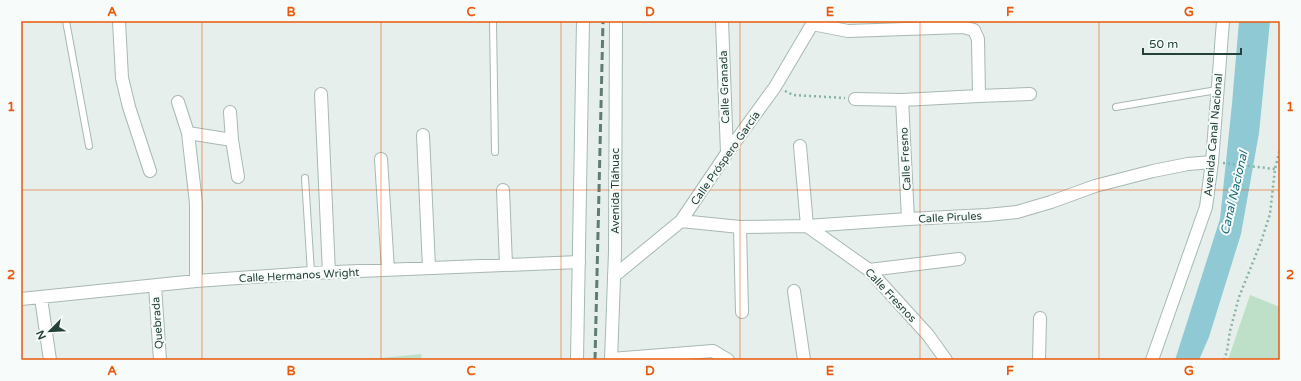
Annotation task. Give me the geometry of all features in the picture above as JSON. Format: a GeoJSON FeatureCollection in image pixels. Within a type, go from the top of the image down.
{"type":"FeatureCollection","features":[{"type":"Feature","properties":{"kind":"street"},"geometry":{"type":"LineString","coordinates":[[120,21],[122,78],[129,107],[150,171]]}},
{"type":"Feature","properties":{"kind":"street"},"geometry":{"type":"LineString","coordinates":[[577,360],[583,21]]}},
{"type":"Feature","properties":{"kind":"street","name":"Avenida Tláhuac"},"geometry":{"type":"LineString","coordinates":[[611,360],[614,276],[616,21]]}},
{"type":"Feature","properties":{"kind":"street","name":"Calle Granada"},"geometry":{"type":"LineString","coordinates":[[722,21],[727,154]]}},
{"type":"Feature","properties":{"kind":"street","name":"Avenida Canal Nacional"},"geometry":{"type":"LineString","coordinates":[[1152,360],[1206,207],[1217,162],[1217,90],[1223,21]]}},
{"type":"Feature","properties":{"kind":"street"},"geometry":{"type":"LineString","coordinates":[[813,22],[848,31],[963,27],[974,30],[978,39],[978,96]]}},
{"type":"Feature","properties":{"kind":"street","name":"Calle Próspero García"},"geometry":{"type":"LineString","coordinates":[[614,276],[681,221],[775,87],[813,22]]}},
{"type":"Feature","properties":{"kind":"street"},"geometry":{"type":"LineString","coordinates":[[321,94],[329,273]]}},
{"type":"Feature","properties":{"kind":"street"},"geometry":{"type":"LineString","coordinates":[[855,99],[902,100],[1030,94]]}},
{"type":"Feature","properties":{"kind":"street","name":"Calle Fresno"},"geometry":{"type":"LineString","coordinates":[[902,100],[908,219]]}},
{"type":"Feature","properties":{"kind":"street"},"geometry":{"type":"LineString","coordinates":[[178,102],[188,133],[196,203],[196,281]]}},
{"type":"Feature","properties":{"kind":"street"},"geometry":{"type":"LineString","coordinates":[[230,112],[232,140],[238,177]]}},
{"type":"Feature","properties":{"kind":"street"},"geometry":{"type":"LineString","coordinates":[[188,133],[232,140]]}},
{"type":"Feature","properties":{"kind":"street"},"geometry":{"type":"LineString","coordinates":[[423,135],[429,268]]}},
{"type":"Feature","properties":{"kind":"street"},"geometry":{"type":"LineString","coordinates":[[800,146],[807,226]]}},
{"type":"Feature","properties":{"kind":"street"},"geometry":{"type":"LineString","coordinates":[[381,159],[388,270]]}},
{"type":"Feature","properties":{"kind":"street","name":"Calle Pirules"},"geometry":{"type":"LineString","coordinates":[[681,221],[740,227],[807,226],[1017,212],[1051,202],[1095,186],[1153,171],[1188,164],[1217,162]]}},
{"type":"Feature","properties":{"kind":"street"},"geometry":{"type":"LineString","coordinates":[[503,190],[506,265]]}},
{"type":"Feature","properties":{"kind":"street","name":"Calle Fresnos"},"geometry":{"type":"LineString","coordinates":[[807,226],[869,270],[928,335],[946,360]]}},
{"type":"Feature","properties":{"kind":"street"},"geometry":{"type":"LineString","coordinates":[[740,227],[742,312]]}},
{"type":"Feature","properties":{"kind":"street"},"geometry":{"type":"LineString","coordinates":[[869,270],[959,259]]}},
{"type":"Feature","properties":{"kind":"street","name":"Calle Hermanos Wright"},"geometry":{"type":"LineString","coordinates":[[21,299],[196,281],[311,273],[579,262]]}},
{"type":"Feature","properties":{"kind":"street","name":"Quebrada"},"geometry":{"type":"LineString","coordinates":[[155,286],[160,360]]}},
{"type":"Feature","properties":{"kind":"street"},"geometry":{"type":"LineString","coordinates":[[794,291],[804,360]]}},
{"type":"Feature","properties":{"kind":"street"},"geometry":{"type":"LineString","coordinates":[[41,298],[50,360]]}},
{"type":"Feature","properties":{"kind":"street"},"geometry":{"type":"LineString","coordinates":[[1039,360],[1040,318]]}},
{"type":"Feature","properties":{"kind":"street"},"geometry":{"type":"LineString","coordinates":[[611,360],[713,351],[728,360]]}},
{"type":"Feature","properties":{"kind":"lane"},"geometry":{"type":"LineString","coordinates":[[66,21],[89,146]]}},
{"type":"Feature","properties":{"kind":"lane"},"geometry":{"type":"LineString","coordinates":[[493,21],[495,152]]}},
{"type":"Feature","properties":{"kind":"lane"},"geometry":{"type":"LineString","coordinates":[[1116,107],[1217,90]]}},
{"type":"Feature","properties":{"kind":"lane"},"geometry":{"type":"LineString","coordinates":[[305,178],[311,273]]}},
{"type":"Feature","properties":{"kind":"path"},"geometry":{"type":"LineString","coordinates":[[775,87],[793,95],[855,99]]}},
{"type":"Feature","properties":{"kind":"path"},"geometry":{"type":"LineString","coordinates":[[1224,360],[1239,298],[1261,242],[1270,214],[1275,169],[1280,149]]}},
{"type":"Feature","properties":{"kind":"path"},"geometry":{"type":"LineString","coordinates":[[1217,162],[1275,169]]}},
{"type":"Feature","properties":{"kind":"green space"},"geometry":{"type":"Polygon","coordinates":[[[1250,295],[1280,307],[1280,360],[1228,360],[1250,295]]]}},
{"type":"Feature","properties":{"kind":"green space"},"geometry":{"type":"Polygon","coordinates":[[[421,354],[422,360],[361,360],[421,354]]]}},
{"type":"Feature","properties":{"kind":"water","name":"Canal Nacional"},"geometry":{"type":"Polygon","coordinates":[[[1239,21],[1270,21],[1259,133],[1241,234],[1209,337],[1199,360],[1175,360],[1220,219],[1239,21]]]}},
{"type":"Feature","properties":{"kind":"railway"},"geometry":{"type":"LineString","coordinates":[[595,360],[603,21]]}}]}
